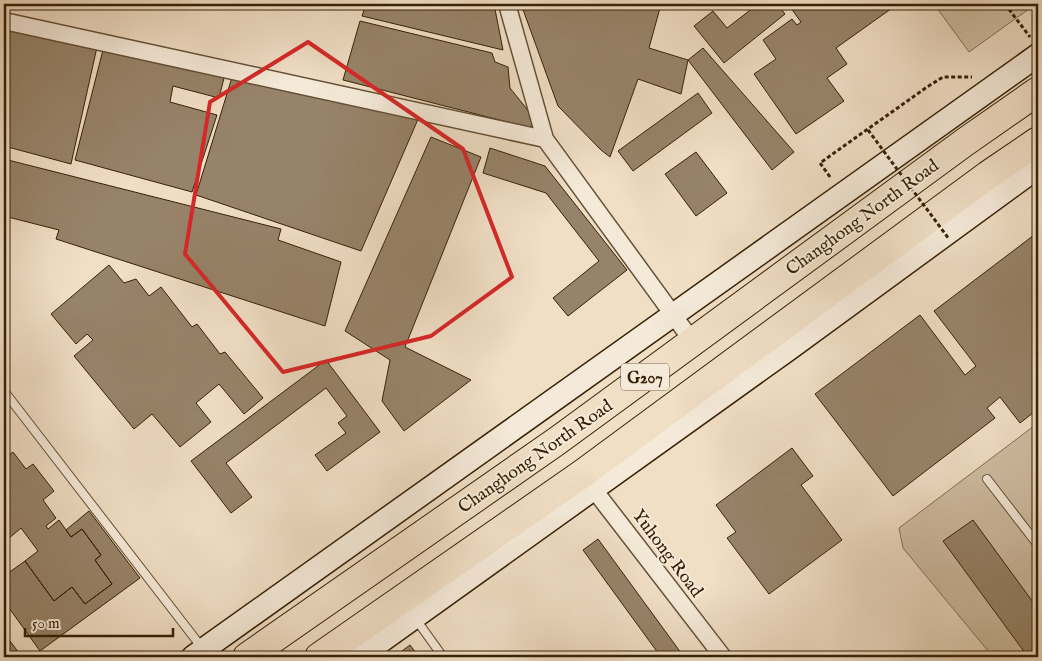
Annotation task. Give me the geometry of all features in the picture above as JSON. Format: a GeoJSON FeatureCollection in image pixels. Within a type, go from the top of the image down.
{"type":"FeatureCollection","features":[{"type":"Feature","properties":{"kind":"highway","name":"Changhong North Road"},"geometry":{"type":"LineString","coordinates":[[247,657],[558,442],[965,142],[1038,91]]}},
{"type":"Feature","properties":{"kind":"highway","name":"G207"},"geometry":{"type":"LineString","coordinates":[[319,657],[588,481],[988,175],[1038,141]]}},
{"type":"Feature","properties":{"kind":"street"},"geometry":{"type":"LineString","coordinates":[[507,4],[545,139],[693,342]]}},
{"type":"Feature","properties":{"kind":"street"},"geometry":{"type":"LineString","coordinates":[[4,21],[545,139]]}},
{"type":"Feature","properties":{"kind":"street"},"geometry":{"type":"LineString","coordinates":[[202,655],[1036,48]]}},
{"type":"Feature","properties":{"kind":"street"},"geometry":{"type":"LineString","coordinates":[[359,657],[415,617],[588,481],[1038,166]]}},
{"type":"Feature","properties":{"kind":"street","name":"Yuhong Road"},"geometry":{"type":"LineString","coordinates":[[588,481],[722,657]]}},
{"type":"Feature","properties":{"kind":"lane"},"geometry":{"type":"LineString","coordinates":[[4,391],[202,655]]}},
{"type":"Feature","properties":{"kind":"lane"},"geometry":{"type":"LineString","coordinates":[[987,479],[1038,545]]}},
{"type":"Feature","properties":{"kind":"lane"},"geometry":{"type":"LineString","coordinates":[[415,617],[443,657]]}},
{"type":"Feature","properties":{"kind":"path"},"geometry":{"type":"LineString","coordinates":[[1005,4],[1036,48]]}},
{"type":"Feature","properties":{"kind":"path"},"geometry":{"type":"LineString","coordinates":[[820,163],[927,87]]}},
{"type":"Feature","properties":{"kind":"path"},"geometry":{"type":"LineString","coordinates":[[868,130],[949,239]]}},
{"type":"Feature","properties":{"kind":"highlighted area"},"geometry":{"type":"Polygon","coordinates":[[[308,42],[463,149],[512,277],[431,336],[283,372],[185,254],[210,102],[308,42]]]}},
{"type":"Feature","properties":{"kind":"shaded area"},"geometry":{"type":"Polygon","coordinates":[[[934,4],[1036,4],[969,52],[934,4]]]}},
{"type":"Feature","properties":{"kind":"shaded area"},"geometry":{"type":"Polygon","coordinates":[[[1038,423],[1038,657],[993,657],[903,548],[899,528],[1038,423]]]}},
{"type":"Feature","properties":{"kind":"building"},"geometry":{"type":"Polygon","coordinates":[[[366,4],[494,4],[503,50],[362,16],[366,4]]]}},
{"type":"Feature","properties":{"kind":"building"},"geometry":{"type":"Polygon","coordinates":[[[521,4],[641,4],[660,8],[649,48],[688,60],[681,94],[638,79],[610,157],[558,106],[521,4]]]}},
{"type":"Feature","properties":{"kind":"building"},"geometry":{"type":"Polygon","coordinates":[[[758,4],[777,4],[785,14],[724,63],[694,26],[713,11],[727,28],[758,4]]]}},
{"type":"Feature","properties":{"kind":"building"},"geometry":{"type":"Polygon","coordinates":[[[788,4],[893,4],[895,6],[836,48],[847,64],[827,78],[844,101],[796,134],[754,74],[776,59],[763,40],[792,19],[797,25],[801,22],[788,4]]]}},
{"type":"Feature","properties":{"kind":"building"},"geometry":{"type":"Polygon","coordinates":[[[360,21],[492,53],[495,62],[508,67],[510,88],[534,118],[531,128],[343,80],[360,21]]]}},
{"type":"Feature","properties":{"kind":"building"},"geometry":{"type":"Polygon","coordinates":[[[5,29],[97,47],[71,164],[4,146],[5,29]]]}},
{"type":"Feature","properties":{"kind":"building"},"geometry":{"type":"Polygon","coordinates":[[[703,48],[794,152],[772,170],[688,60],[703,48]]]}},
{"type":"Feature","properties":{"kind":"building"},"geometry":{"type":"Polygon","coordinates":[[[103,50],[225,74],[219,98],[173,86],[170,102],[217,115],[192,192],[75,160],[103,50]]]}},
{"type":"Feature","properties":{"kind":"building"},"geometry":{"type":"Polygon","coordinates":[[[233,74],[419,117],[361,251],[196,195],[233,74]]]}},
{"type":"Feature","properties":{"kind":"building"},"geometry":{"type":"Polygon","coordinates":[[[698,93],[712,113],[633,171],[618,151],[698,93]]]}},
{"type":"Feature","properties":{"kind":"building"},"geometry":{"type":"Polygon","coordinates":[[[431,137],[481,157],[405,347],[471,380],[404,431],[382,401],[390,360],[345,331],[431,137]]]}},
{"type":"Feature","properties":{"kind":"building"},"geometry":{"type":"Polygon","coordinates":[[[490,148],[545,166],[627,270],[568,316],[553,298],[599,261],[546,193],[483,173],[490,148]]]}},
{"type":"Feature","properties":{"kind":"building"},"geometry":{"type":"Polygon","coordinates":[[[696,152],[727,193],[696,216],[665,174],[696,152]]]}},
{"type":"Feature","properties":{"kind":"building"},"geometry":{"type":"Polygon","coordinates":[[[4,159],[281,229],[278,240],[341,262],[325,326],[56,239],[59,230],[4,216],[4,159]]]}},
{"type":"Feature","properties":{"kind":"building"},"geometry":{"type":"Polygon","coordinates":[[[1038,232],[1038,409],[1020,423],[1000,397],[987,408],[995,418],[893,496],[815,394],[920,315],[965,375],[976,366],[934,311],[1038,232]]]}},
{"type":"Feature","properties":{"kind":"building"},"geometry":{"type":"Polygon","coordinates":[[[109,265],[124,283],[136,279],[149,296],[161,287],[192,327],[197,324],[220,354],[225,352],[263,398],[244,414],[219,384],[196,403],[211,422],[180,447],[152,414],[134,429],[74,356],[93,340],[87,334],[76,344],[51,314],[109,265]]]}},
{"type":"Feature","properties":{"kind":"building"},"geometry":{"type":"Polygon","coordinates":[[[326,360],[380,432],[327,471],[315,455],[346,433],[338,423],[347,416],[326,388],[226,463],[252,497],[231,513],[191,461],[326,360]]]}},
{"type":"Feature","properties":{"kind":"building"},"geometry":{"type":"Polygon","coordinates":[[[792,448],[813,476],[801,485],[842,540],[769,594],[727,538],[736,532],[716,505],[792,448]]]}},
{"type":"Feature","properties":{"kind":"building"},"geometry":{"type":"Polygon","coordinates":[[[13,452],[26,469],[33,464],[54,491],[43,500],[56,518],[46,526],[48,529],[59,520],[71,537],[82,529],[101,555],[95,560],[112,584],[85,604],[72,587],[54,601],[25,561],[38,551],[21,528],[8,539],[4,534],[4,459],[13,452]]]}},
{"type":"Feature","properties":{"kind":"building"},"geometry":{"type":"Polygon","coordinates":[[[89,511],[140,578],[40,651],[4,601],[4,576],[25,561],[54,601],[72,587],[85,604],[112,584],[95,560],[101,555],[82,529],[71,537],[66,530],[89,511]]]}},
{"type":"Feature","properties":{"kind":"building"},"geometry":{"type":"Polygon","coordinates":[[[973,520],[1038,609],[1038,657],[1028,657],[943,541],[973,520]]]}},
{"type":"Feature","properties":{"kind":"building"},"geometry":{"type":"Polygon","coordinates":[[[598,539],[684,657],[661,657],[583,550],[598,539]]]}},
{"type":"Feature","properties":{"kind":"building"},"geometry":{"type":"Polygon","coordinates":[[[4,633],[22,657],[4,657],[4,633]]]}},
{"type":"Feature","properties":{"kind":"building"},"geometry":{"type":"Polygon","coordinates":[[[410,645],[419,657],[394,657],[410,645]]]}}]}
